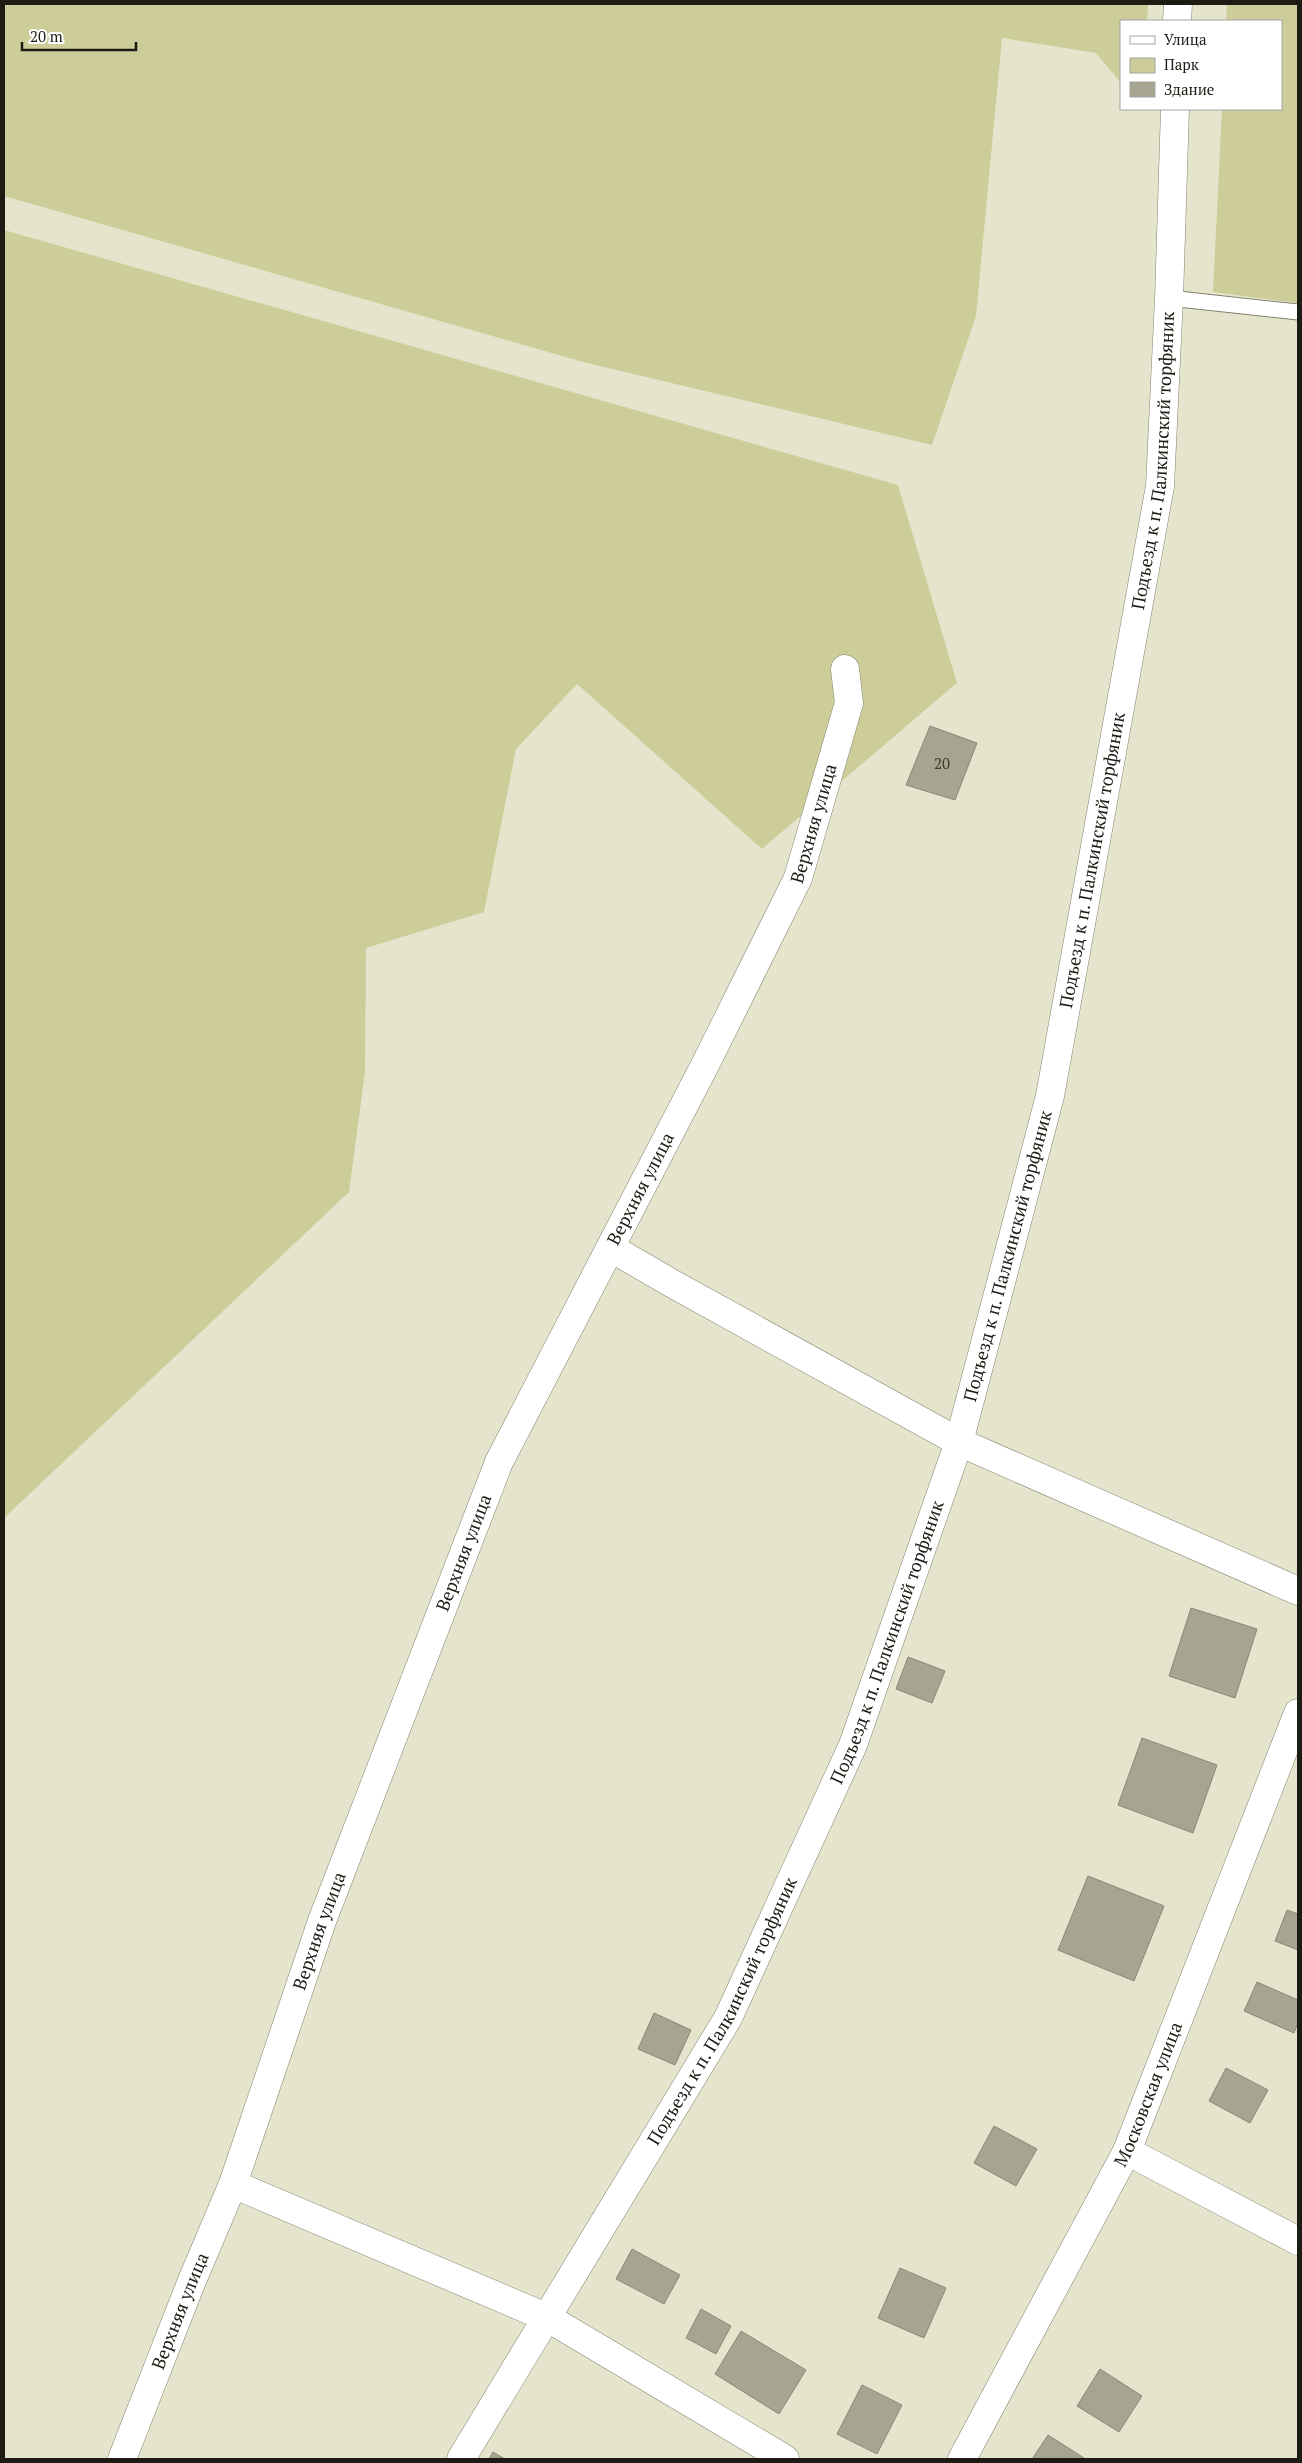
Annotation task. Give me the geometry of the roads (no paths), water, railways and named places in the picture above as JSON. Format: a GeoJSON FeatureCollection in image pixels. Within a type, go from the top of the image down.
{"type":"FeatureCollection","features":[{"type":"Feature","properties":{"kind":"street"},"geometry":{"type":"LineString","coordinates":[[1177,20],[1178,4]]}},
{"type":"Feature","properties":{"kind":"street","name":"Подъезд к п. Палкинский торфяник"},"geometry":{"type":"LineString","coordinates":[[461,2459],[728,2018],[853,1745],[959,1442],[1054,1076],[1160,486],[1170,298],[1175,110]]}},
{"type":"Feature","properties":{"kind":"street","name":"Верхняя улица"},"geometry":{"type":"LineString","coordinates":[[122,2459],[191,2283],[233,2184],[322,1921],[498,1462],[611,1248],[798,878],[849,703],[846,669]]}},
{"type":"Feature","properties":{"kind":"street"},"geometry":{"type":"LineString","coordinates":[[611,1248],[959,1442],[1298,1591]]}},
{"type":"Feature","properties":{"kind":"street","name":"Московская улица"},"geometry":{"type":"LineString","coordinates":[[962,2459],[1127,2151],[1298,1713]]}},
{"type":"Feature","properties":{"kind":"street"},"geometry":{"type":"LineString","coordinates":[[1127,2151],[1298,2241]]}},
{"type":"Feature","properties":{"kind":"street"},"geometry":{"type":"LineString","coordinates":[[233,2184],[548,2318],[785,2459]]}},
{"type":"Feature","properties":{"kind":"lane"},"geometry":{"type":"LineString","coordinates":[[1170,298],[1298,312]]}}]}
